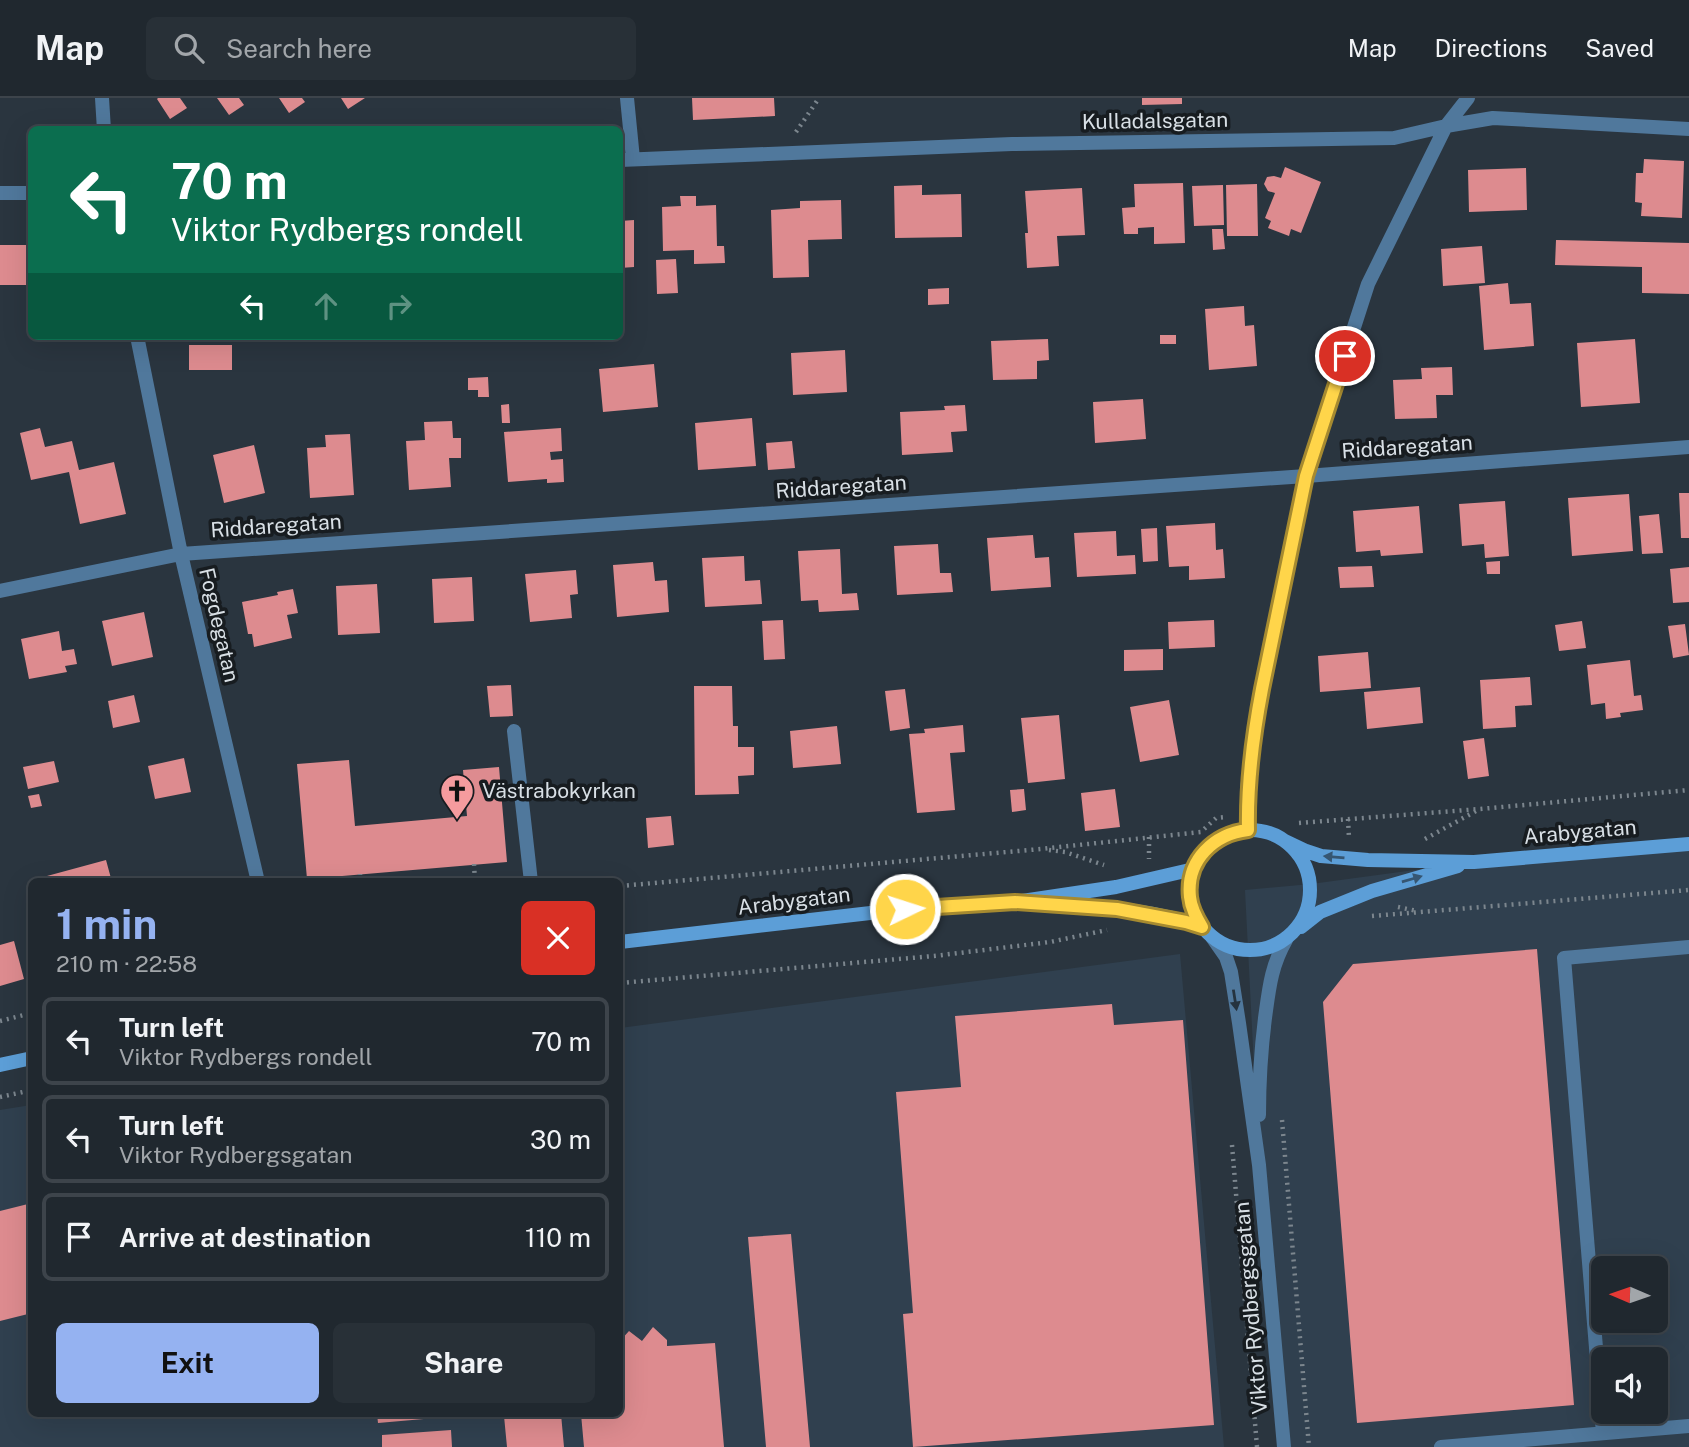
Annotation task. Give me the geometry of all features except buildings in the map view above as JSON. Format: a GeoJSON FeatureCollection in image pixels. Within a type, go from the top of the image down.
{"type":"FeatureCollection","features":[{"type":"Feature","properties":{"kind":"street"},"geometry":{"type":"LineString","coordinates":[[102,98],[104,126]]}},
{"type":"Feature","properties":{"kind":"street"},"geometry":{"type":"LineString","coordinates":[[626,160],[627,98]]}},
{"type":"Feature","properties":{"kind":"street"},"geometry":{"type":"LineString","coordinates":[[1248,830],[1247,789],[1257,716],[1306,476],[1368,284],[1446,126],[1468,98]]}},
{"type":"Feature","properties":{"kind":"street","name":"Kulladalsgatan"},"geometry":{"type":"LineString","coordinates":[[626,160],[1012,145],[1394,138],[1493,118],[1689,129]]}},
{"type":"Feature","properties":{"kind":"street"},"geometry":{"type":"LineString","coordinates":[[0,193],[28,193]]}},
{"type":"Feature","properties":{"kind":"street","name":"Fogdegatan"},"geometry":{"type":"LineString","coordinates":[[138,340],[181,554],[257,878]]}},
{"type":"Feature","properties":{"kind":"street","name":"Riddaregatan"},"geometry":{"type":"LineString","coordinates":[[0,591],[181,554],[1689,447]]}},
{"type":"Feature","properties":{"kind":"street"},"geometry":{"type":"LineString","coordinates":[[514,732],[531,878]]}},
{"type":"Feature","properties":{"kind":"street"},"geometry":{"type":"LineString","coordinates":[[1236,831],[1270,833],[1285,841],[1303,860],[1311,884],[1305,918],[1290,936],[1268,949],[1248,951],[1229,947],[1207,932],[1194,912],[1190,882],[1200,857],[1216,840],[1236,831]]}},
{"type":"Feature","properties":{"kind":"street","name":"Arabygatan"},"geometry":{"type":"LineString","coordinates":[[1285,841],[1321,856],[1474,862],[1689,844]]}},
{"type":"Feature","properties":{"kind":"street","name":"Arabygatan"},"geometry":{"type":"LineString","coordinates":[[1290,936],[1320,912],[1362,895],[1474,862]]}},
{"type":"Feature","properties":{"kind":"street","name":"Arabygatan"},"geometry":{"type":"LineString","coordinates":[[623,942],[905,909],[1015,902],[1116,887],[1194,869]]}},
{"type":"Feature","properties":{"kind":"street","name":"Arabygatan"},"geometry":{"type":"LineString","coordinates":[[1015,902],[1117,909],[1186,922],[1207,932]]}},
{"type":"Feature","properties":{"kind":"street","name":"Viktor Rydbergsgatan"},"geometry":{"type":"LineString","coordinates":[[1207,932],[1226,957],[1231,972],[1259,1166],[1284,1447]]}},
{"type":"Feature","properties":{"kind":"street","name":"Viktor Rydbergsgatan"},"geometry":{"type":"LineString","coordinates":[[1259,1166],[1259,1075],[1271,975],[1277,955],[1290,936]]}},
{"type":"Feature","properties":{"kind":"street"},"geometry":{"type":"LineString","coordinates":[[1603,1433],[1564,958],[1689,947]]}},
{"type":"Feature","properties":{"kind":"street"},"geometry":{"type":"LineString","coordinates":[[0,1065],[28,1059]]}},
{"type":"Feature","properties":{"kind":"street"},"geometry":{"type":"LineString","coordinates":[[1441,1447],[1689,1426]]}},
{"type":"Feature","properties":{"kind":"path"},"geometry":{"type":"LineString","coordinates":[[781,153],[819,98]]}},
{"type":"Feature","properties":{"kind":"path"},"geometry":{"type":"LineString","coordinates":[[1387,860],[1480,809],[1689,790]]}},
{"type":"Feature","properties":{"kind":"path"},"geometry":{"type":"LineString","coordinates":[[623,887],[1041,849],[1065,852],[1106,866]]}},
{"type":"Feature","properties":{"kind":"path"},"geometry":{"type":"LineString","coordinates":[[474,864],[475,878]]}},
{"type":"Feature","properties":{"kind":"path"},"geometry":{"type":"LineString","coordinates":[[1367,916],[1689,890]]}},
{"type":"Feature","properties":{"kind":"path"},"geometry":{"type":"LineString","coordinates":[[623,984],[934,956],[1114,933]]}},
{"type":"Feature","properties":{"kind":"path"},"geometry":{"type":"LineString","coordinates":[[0,1021],[28,1014]]}},
{"type":"Feature","properties":{"kind":"path"},"geometry":{"type":"LineString","coordinates":[[0,1097],[28,1091]]}},
{"type":"Feature","properties":{"kind":"path"},"geometry":{"type":"LineString","coordinates":[[1282,1120],[1309,1447]]}},
{"type":"Feature","properties":{"kind":"path"},"geometry":{"type":"LineString","coordinates":[[1232,1145],[1257,1447]]}},
{"type":"Feature","properties":{"kind":"shaded area"},"geometry":{"type":"Polygon","coordinates":[[[1689,844],[1689,1447],[1284,1447],[1259,1165],[1245,890],[1474,862],[1689,844]]]}},
{"type":"Feature","properties":{"kind":"shaded area"},"geometry":{"type":"Polygon","coordinates":[[[1180,954],[1224,1447],[0,1447],[0,1110],[28,1105],[28,1417],[623,1417],[623,1028],[1180,954]]]}},
{"type":"Feature","properties":{"kind":"place","name":"Västrabokyrkan"},"geometry":{"type":"Point","coordinates":[457,821]}},
{"type":"Feature","properties":{"kind":"route"},"geometry":{"type":"LineString","coordinates":[[905,909],[1015,902],[1117,909],[1202,927],[1194,912],[1190,882],[1200,857],[1208,847],[1226,835],[1248,830],[1247,789],[1262,689],[1306,476],[1345,356]]}}]}
